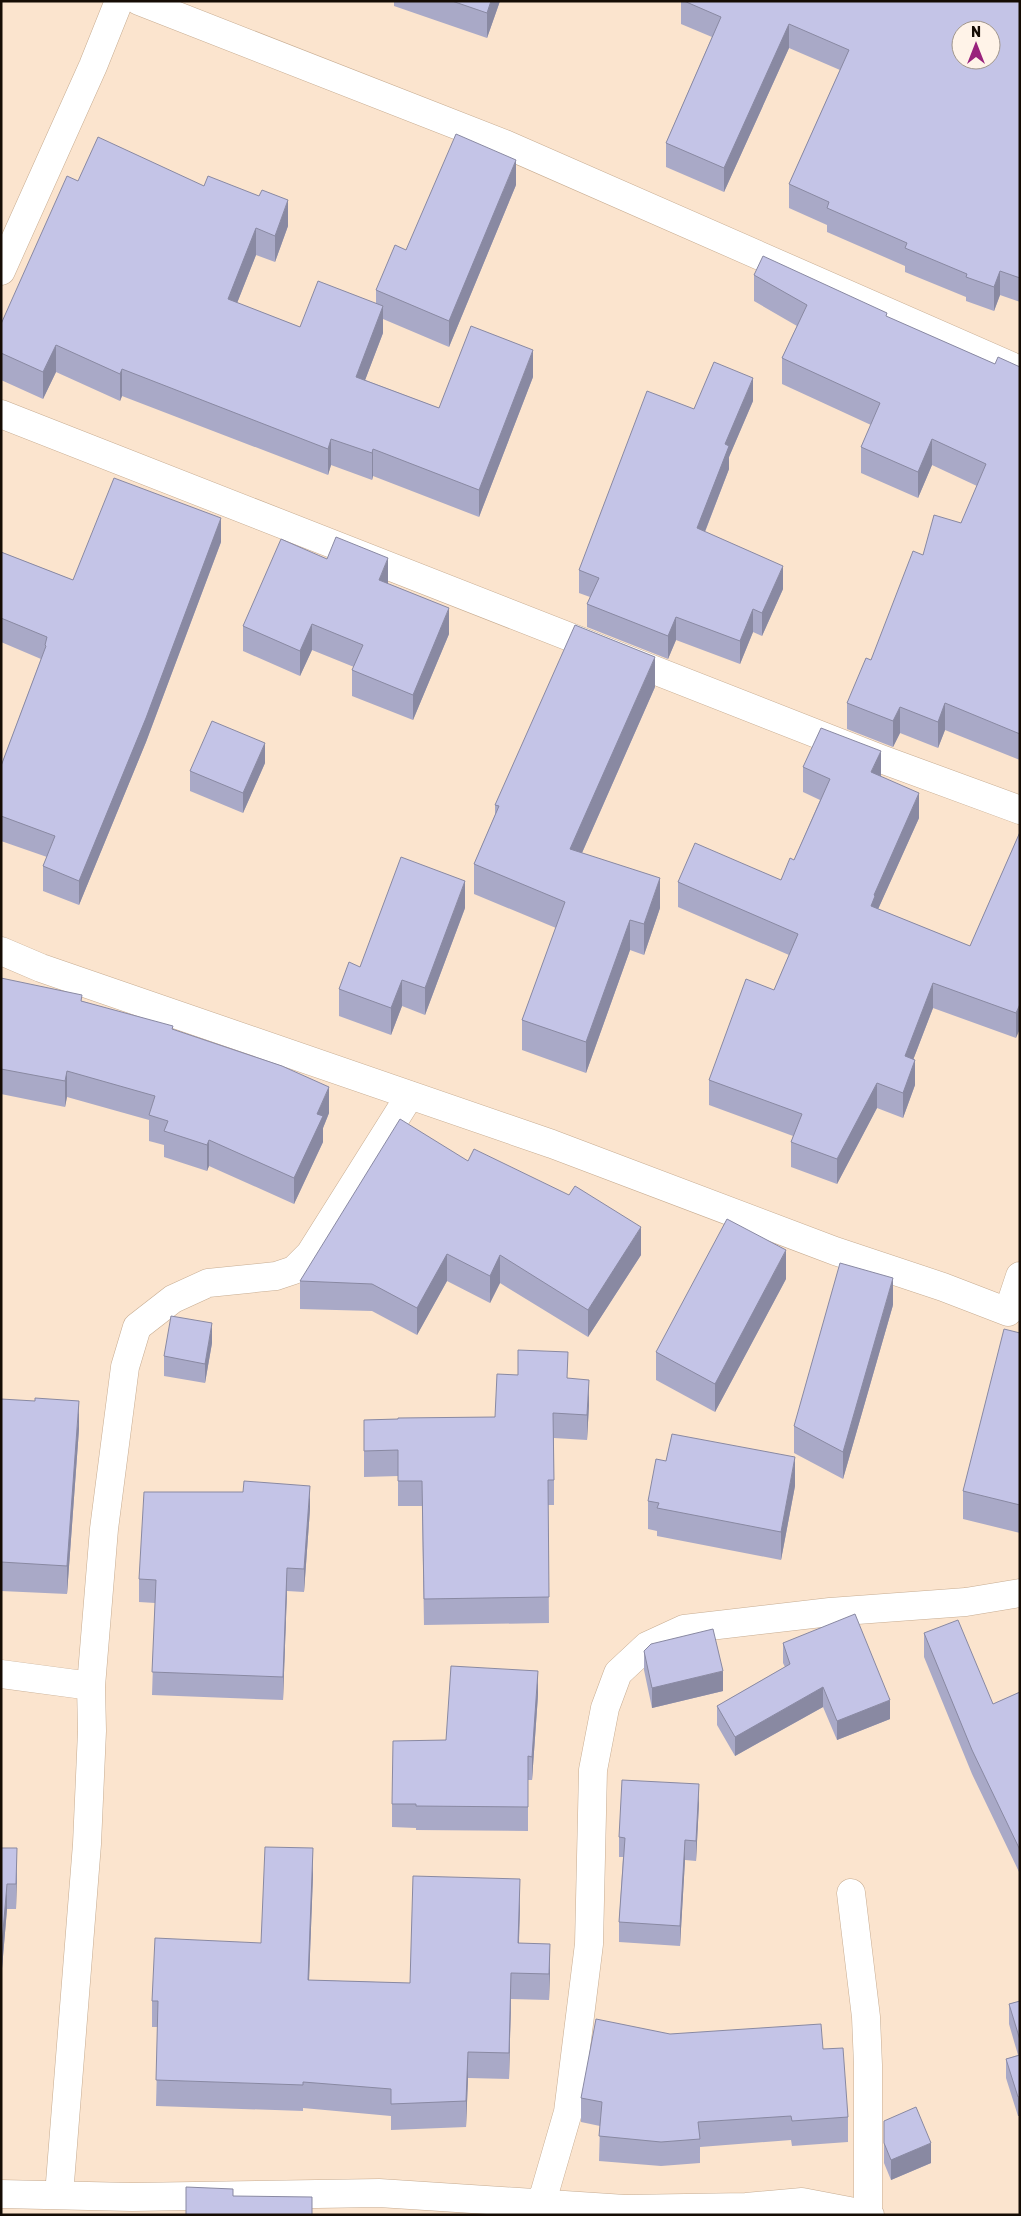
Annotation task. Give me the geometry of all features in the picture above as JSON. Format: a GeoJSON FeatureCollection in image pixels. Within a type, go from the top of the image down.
{"type":"FeatureCollection","features":[{"type":"Feature","properties":{"kind":"street"},"geometry":{"type":"LineString","coordinates":[[1,271],[93,66],[119,1]]}},
{"type":"Feature","properties":{"kind":"street"},"geometry":{"type":"LineString","coordinates":[[139,1],[505,144],[1020,370]]}},
{"type":"Feature","properties":{"kind":"street"},"geometry":{"type":"LineString","coordinates":[[1,414],[881,759],[1020,810]]}},
{"type":"Feature","properties":{"kind":"street"},"geometry":{"type":"LineString","coordinates":[[1,952],[41,968],[552,1144],[835,1251],[943,1287],[1014,1315],[1020,1276]]}},
{"type":"Feature","properties":{"kind":"street"},"geometry":{"type":"LineString","coordinates":[[59,2195],[87,1844],[92,1731],[91,1686],[105,1520],[125,1367],[137,1327],[173,1299],[208,1283],[276,1276],[294,1270],[310,1254],[410,1095]]}},
{"type":"Feature","properties":{"kind":"street"},"geometry":{"type":"LineString","coordinates":[[542,2204],[568,2112],[589,1944],[593,1770],[605,1708],[618,1672],[647,1646],[684,1629],[830,1612],[966,1602],[1020,1593]]}},
{"type":"Feature","properties":{"kind":"street"},"geometry":{"type":"LineString","coordinates":[[1,1674],[91,1686]]}},
{"type":"Feature","properties":{"kind":"street"},"geometry":{"type":"LineString","coordinates":[[1,2194],[59,2195],[132,2206],[542,2204],[625,2209],[746,2207],[802,2202],[869,2214],[866,2017],[851,1893]]}},
{"type":"Feature","properties":{"kind":"building"},"geometry":{"type":"Polygon","coordinates":[[[452,1],[491,1],[487,13],[452,1]]]}},
{"type":"Feature","properties":{"kind":"building"},"geometry":{"type":"Polygon","coordinates":[[[684,1],[1020,1],[1020,278],[1000,271],[994,287],[966,277],[967,274],[905,248],[907,243],[827,208],[829,202],[789,184],[849,50],[789,24],[724,168],[666,143],[721,17],[684,1]]]}},
{"type":"Feature","properties":{"kind":"building"},"geometry":{"type":"Polygon","coordinates":[[[456,134],[516,160],[449,321],[376,290],[395,245],[406,250],[456,134]]]}},
{"type":"Feature","properties":{"kind":"building"},"geometry":{"type":"Polygon","coordinates":[[[98,137],[204,186],[208,176],[259,196],[262,190],[288,200],[275,236],[256,228],[228,299],[300,327],[318,281],[383,306],[356,377],[439,408],[471,326],[533,350],[479,490],[373,449],[372,453],[331,439],[328,449],[122,369],[120,374],[56,345],[43,372],[1,353],[1,324],[67,176],[78,181],[98,137]]]}},
{"type":"Feature","properties":{"kind":"building"},"geometry":{"type":"Polygon","coordinates":[[[763,256],[887,313],[886,316],[995,364],[998,357],[1020,367],[1020,734],[945,703],[938,722],[900,707],[893,721],[847,703],[866,658],[871,660],[913,551],[923,555],[934,515],[961,523],[986,464],[932,439],[918,472],[861,447],[880,403],[782,358],[807,305],[754,275],[763,256]]]}},
{"type":"Feature","properties":{"kind":"building"},"geometry":{"type":"Polygon","coordinates":[[[714,362],[753,378],[725,444],[729,446],[697,528],[783,566],[762,613],[753,609],[740,641],[676,617],[668,636],[587,604],[599,578],[579,570],[647,391],[694,409],[714,362]]]}},
{"type":"Feature","properties":{"kind":"building"},"geometry":{"type":"Polygon","coordinates":[[[114,478],[221,518],[146,718],[79,881],[43,866],[55,836],[1,816],[1,766],[46,646],[47,637],[1,618],[1,552],[73,580],[114,478]]]}},
{"type":"Feature","properties":{"kind":"building"},"geometry":{"type":"Polygon","coordinates":[[[336,537],[388,558],[379,580],[449,608],[413,695],[352,670],[363,645],[312,624],[300,651],[243,626],[281,539],[327,559],[336,537]]]}},
{"type":"Feature","properties":{"kind":"building"},"geometry":{"type":"Polygon","coordinates":[[[575,625],[655,657],[570,849],[660,878],[644,924],[630,920],[586,1042],[522,1020],[565,902],[474,864],[499,806],[495,805],[575,625]]]}},
{"type":"Feature","properties":{"kind":"building"},"geometry":{"type":"Polygon","coordinates":[[[212,721],[265,743],[243,793],[190,771],[212,721]]]}},
{"type":"Feature","properties":{"kind":"building"},"geometry":{"type":"Polygon","coordinates":[[[821,728],[881,751],[871,772],[919,793],[874,895],[871,906],[970,946],[1020,832],[1020,1004],[1016,1013],[933,983],[905,1056],[915,1060],[903,1093],[877,1083],[837,1159],[791,1142],[802,1114],[709,1080],[746,979],[774,990],[798,934],[678,882],[695,843],[781,880],[790,858],[794,860],[830,779],[803,767],[821,728]]]}},
{"type":"Feature","properties":{"kind":"building"},"geometry":{"type":"Polygon","coordinates":[[[401,857],[465,881],[425,988],[402,980],[391,1008],[339,989],[349,962],[360,967],[401,857]]]}},
{"type":"Feature","properties":{"kind":"building"},"geometry":{"type":"Polygon","coordinates":[[[1,978],[82,995],[81,1001],[173,1026],[172,1029],[282,1066],[329,1087],[317,1114],[323,1116],[294,1178],[209,1140],[207,1145],[164,1131],[168,1121],[149,1115],[155,1096],[67,1071],[65,1081],[1,1069],[1,978]]]}},
{"type":"Feature","properties":{"kind":"building"},"geometry":{"type":"Polygon","coordinates":[[[400,1119],[468,1161],[474,1149],[569,1195],[575,1186],[641,1227],[588,1310],[500,1255],[490,1276],[447,1254],[417,1308],[372,1284],[300,1281],[400,1119]]]}},
{"type":"Feature","properties":{"kind":"building"},"geometry":{"type":"Polygon","coordinates":[[[727,1219],[786,1250],[715,1384],[656,1352],[727,1219]]]}},
{"type":"Feature","properties":{"kind":"building"},"geometry":{"type":"Polygon","coordinates":[[[840,1263],[893,1278],[843,1452],[794,1426],[840,1263]]]}},
{"type":"Feature","properties":{"kind":"building"},"geometry":{"type":"Polygon","coordinates":[[[171,1316],[212,1323],[205,1364],[164,1356],[171,1316]]]}},
{"type":"Feature","properties":{"kind":"building"},"geometry":{"type":"Polygon","coordinates":[[[1004,1329],[1020,1333],[1020,1505],[963,1491],[1004,1329]]]}},
{"type":"Feature","properties":{"kind":"building"},"geometry":{"type":"Polygon","coordinates":[[[518,1350],[568,1352],[567,1378],[589,1380],[587,1415],[553,1413],[554,1480],[548,1480],[549,1597],[424,1599],[422,1481],[398,1481],[398,1450],[364,1451],[364,1420],[495,1417],[497,1374],[518,1375],[518,1350]]]}},
{"type":"Feature","properties":{"kind":"building"},"geometry":{"type":"Polygon","coordinates":[[[35,1398],[79,1401],[67,1566],[1,1562],[1,1399],[35,1401],[35,1398]]]}},
{"type":"Feature","properties":{"kind":"building"},"geometry":{"type":"Polygon","coordinates":[[[672,1434],[795,1457],[781,1532],[657,1508],[659,1503],[648,1501],[656,1459],[666,1461],[672,1434]]]}},
{"type":"Feature","properties":{"kind":"building"},"geometry":{"type":"Polygon","coordinates":[[[244,1481],[310,1486],[304,1569],[287,1568],[283,1677],[152,1672],[156,1580],[139,1579],[144,1492],[243,1492],[244,1481]]]}},
{"type":"Feature","properties":{"kind":"building"},"geometry":{"type":"Polygon","coordinates":[[[855,1614],[890,1700],[837,1721],[823,1687],[735,1737],[717,1706],[790,1664],[783,1643],[855,1614]]]}},
{"type":"Feature","properties":{"kind":"building"},"geometry":{"type":"Polygon","coordinates":[[[958,1620],[993,1704],[1020,1692],[1020,1850],[972,1750],[924,1633],[958,1620]]]}},
{"type":"Feature","properties":{"kind":"building"},"geometry":{"type":"Polygon","coordinates":[[[713,1629],[723,1671],[652,1688],[644,1651],[651,1644],[713,1629]]]}},
{"type":"Feature","properties":{"kind":"building"},"geometry":{"type":"Polygon","coordinates":[[[451,1666],[538,1671],[532,1757],[528,1756],[528,1807],[392,1804],[393,1741],[446,1740],[451,1666]]]}},
{"type":"Feature","properties":{"kind":"building"},"geometry":{"type":"Polygon","coordinates":[[[622,1780],[699,1784],[696,1841],[685,1840],[680,1926],[619,1922],[625,1838],[619,1837],[622,1780]]]}},
{"type":"Feature","properties":{"kind":"building"},"geometry":{"type":"Polygon","coordinates":[[[265,1847],[313,1848],[308,1980],[410,1983],[413,1876],[520,1879],[518,1943],[550,1944],[549,1974],[511,1973],[509,2053],[468,2052],[466,2101],[391,2104],[391,2089],[303,2082],[303,2085],[156,2080],[158,2001],[152,2001],[155,1938],[261,1943],[265,1847]]]}},
{"type":"Feature","properties":{"kind":"building"},"geometry":{"type":"Polygon","coordinates":[[[1,1848],[17,1848],[16,1884],[7,1884],[1,1955],[1,1848]]]}},
{"type":"Feature","properties":{"kind":"building"},"geometry":{"type":"Polygon","coordinates":[[[1020,2001],[1020,2040],[1009,2004],[1020,2001]]]}},
{"type":"Feature","properties":{"kind":"building"},"geometry":{"type":"Polygon","coordinates":[[[596,2019],[670,2034],[821,2024],[823,2049],[843,2048],[848,2117],[792,2121],[791,2116],[698,2122],[700,2139],[661,2142],[599,2136],[602,2102],[581,2098],[596,2019]]]}},
{"type":"Feature","properties":{"kind":"building"},"geometry":{"type":"Polygon","coordinates":[[[1020,2055],[1020,2096],[1018,2097],[1006,2059],[1020,2055]]]}},
{"type":"Feature","properties":{"kind":"building"},"geometry":{"type":"Polygon","coordinates":[[[916,2107],[931,2143],[891,2160],[884,2143],[884,2121],[916,2107]]]}},
{"type":"Feature","properties":{"kind":"building"},"geometry":{"type":"Polygon","coordinates":[[[186,2187],[233,2189],[233,2196],[312,2197],[312,2215],[186,2215],[186,2187]]]}}]}
